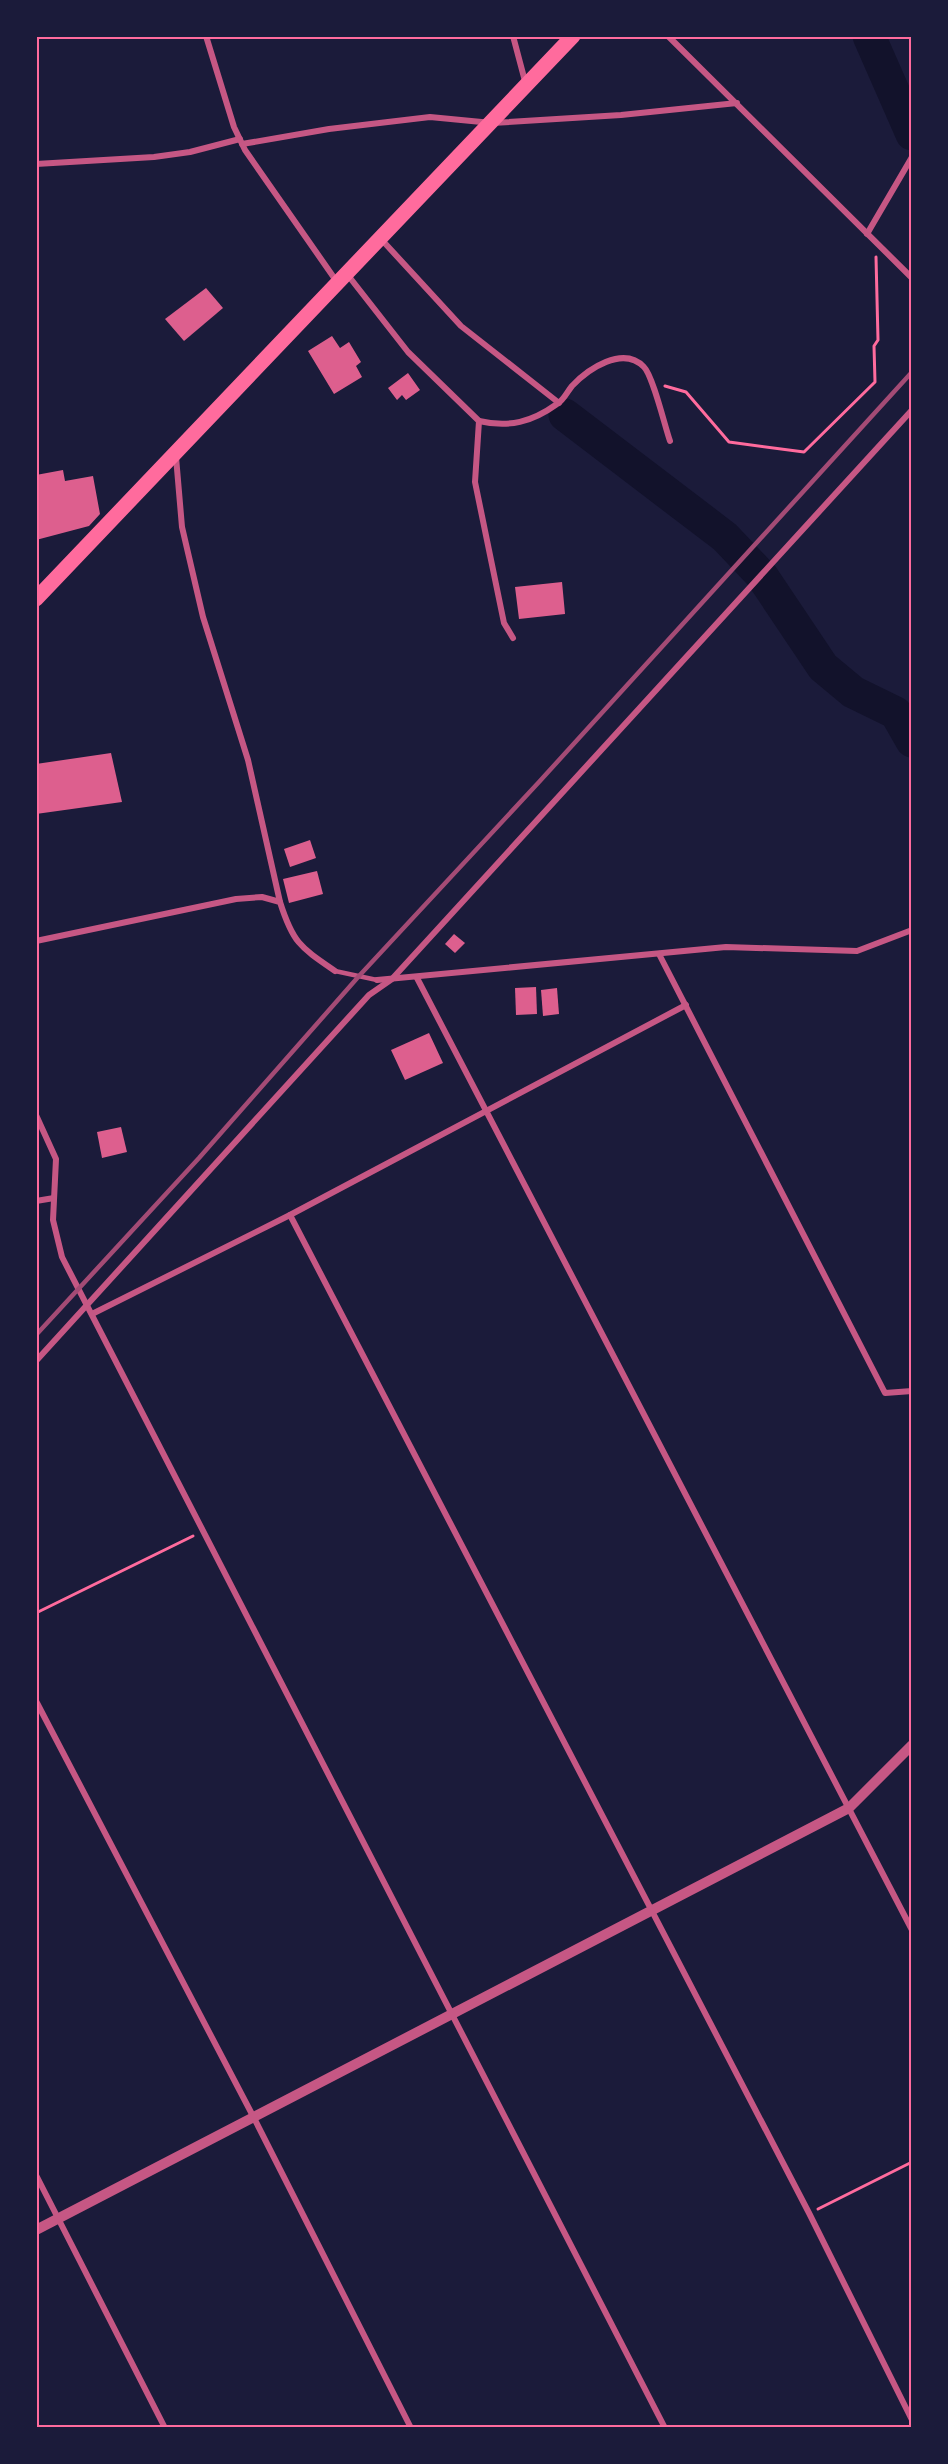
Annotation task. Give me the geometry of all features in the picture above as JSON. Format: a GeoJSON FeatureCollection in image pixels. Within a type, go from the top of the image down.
{"type":"FeatureCollection","features":[{"type":"Feature","properties":{"kind":"main road"},"geometry":{"type":"LineString","coordinates":[[36,599],[573,36]]}},
{"type":"Feature","properties":{"kind":"street"},"geometry":{"type":"LineString","coordinates":[[206,36],[241,141],[342,278],[408,352],[479,421],[501,426],[530,419],[559,403],[573,385],[595,367],[618,358],[633,359],[645,368],[651,381],[670,441]]}},
{"type":"Feature","properties":{"kind":"street"},"geometry":{"type":"LineString","coordinates":[[513,36],[526,86]]}},
{"type":"Feature","properties":{"kind":"street"},"geometry":{"type":"LineString","coordinates":[[668,36],[912,278]]}},
{"type":"Feature","properties":{"kind":"street"},"geometry":{"type":"LineString","coordinates":[[36,164],[172,154],[241,141],[430,117],[492,123],[621,115],[737,103]]}},
{"type":"Feature","properties":{"kind":"street"},"geometry":{"type":"LineString","coordinates":[[867,234],[912,157]]}},
{"type":"Feature","properties":{"kind":"street"},"geometry":{"type":"LineString","coordinates":[[380,239],[461,326],[559,403]]}},
{"type":"Feature","properties":{"kind":"street"},"geometry":{"type":"LineString","coordinates":[[36,1360],[369,995],[392,979],[912,410]]}},
{"type":"Feature","properties":{"kind":"street"},"geometry":{"type":"LineString","coordinates":[[479,421],[475,482],[504,623],[513,638]]}},
{"type":"Feature","properties":{"kind":"street"},"geometry":{"type":"LineString","coordinates":[[176,453],[182,526],[200,606],[248,760],[280,902],[289,930],[301,948],[335,971]]}},
{"type":"Feature","properties":{"kind":"street"},"geometry":{"type":"LineString","coordinates":[[36,941],[236,899],[262,897],[280,902]]}},
{"type":"Feature","properties":{"kind":"street"},"geometry":{"type":"LineString","coordinates":[[377,980],[726,947],[857,951],[912,930]]}},
{"type":"Feature","properties":{"kind":"street"},"geometry":{"type":"LineString","coordinates":[[659,954],[885,1393],[912,1391]]}},
{"type":"Feature","properties":{"kind":"street"},"geometry":{"type":"LineString","coordinates":[[417,978],[912,1930]]}},
{"type":"Feature","properties":{"kind":"street"},"geometry":{"type":"LineString","coordinates":[[92,1314],[290,1215],[686,1005]]}},
{"type":"Feature","properties":{"kind":"street"},"geometry":{"type":"LineString","coordinates":[[36,1114],[56,1159],[53,1220],[62,1257],[665,2428]]}},
{"type":"Feature","properties":{"kind":"street"},"geometry":{"type":"LineString","coordinates":[[36,1201],[54,1198]]}},
{"type":"Feature","properties":{"kind":"street"},"geometry":{"type":"LineString","coordinates":[[290,1215],[809,2213],[912,2420]]}},
{"type":"Feature","properties":{"kind":"street"},"geometry":{"type":"LineString","coordinates":[[36,1701],[254,2118],[411,2428]]}},
{"type":"Feature","properties":{"kind":"street"},"geometry":{"type":"LineString","coordinates":[[36,2230],[849,1808],[912,1745]]}},
{"type":"Feature","properties":{"kind":"street"},"geometry":{"type":"LineString","coordinates":[[36,2175],[165,2428]]}},
{"type":"Feature","properties":{"kind":"lane"},"geometry":{"type":"LineString","coordinates":[[335,971],[377,980]]}},
{"type":"Feature","properties":{"kind":"path"},"geometry":{"type":"LineString","coordinates":[[651,381],[686,392],[729,442],[804,452],[874,381],[874,346],[878,340],[874,261],[881,248]]}},
{"type":"Feature","properties":{"kind":"path"},"geometry":{"type":"LineString","coordinates":[[36,1613],[204,1531]]}},
{"type":"Feature","properties":{"kind":"path"},"geometry":{"type":"LineString","coordinates":[[809,2213],[912,2162]]}},
{"type":"Feature","properties":{"kind":"building"},"geometry":{"type":"Polygon","coordinates":[[[206,288],[223,308],[184,341],[165,319],[206,288]]]}},
{"type":"Feature","properties":{"kind":"building"},"geometry":{"type":"Polygon","coordinates":[[[332,336],[340,348],[349,342],[361,362],[356,366],[362,377],[334,394],[308,351],[332,336]]]}},
{"type":"Feature","properties":{"kind":"building"},"geometry":{"type":"Polygon","coordinates":[[[408,373],[420,390],[406,400],[402,395],[397,400],[388,388],[408,373]]]}},
{"type":"Feature","properties":{"kind":"building"},"geometry":{"type":"Polygon","coordinates":[[[63,470],[65,481],[93,476],[100,514],[89,526],[36,540],[36,475],[63,470]]]}},
{"type":"Feature","properties":{"kind":"building"},"geometry":{"type":"Polygon","coordinates":[[[562,582],[565,614],[519,619],[515,587],[562,582]]]}},
{"type":"Feature","properties":{"kind":"building"},"geometry":{"type":"Polygon","coordinates":[[[111,753],[122,802],[36,814],[36,764],[111,753]]]}},
{"type":"Feature","properties":{"kind":"building"},"geometry":{"type":"Polygon","coordinates":[[[310,840],[316,858],[290,867],[284,849],[310,840]]]}},
{"type":"Feature","properties":{"kind":"building"},"geometry":{"type":"Polygon","coordinates":[[[317,871],[323,894],[289,903],[283,879],[317,871]]]}},
{"type":"Feature","properties":{"kind":"building"},"geometry":{"type":"Polygon","coordinates":[[[454,934],[465,943],[455,953],[445,944],[454,934]]]}},
{"type":"Feature","properties":{"kind":"building"},"geometry":{"type":"Polygon","coordinates":[[[536,987],[537,1014],[516,1015],[515,988],[536,987]]]}},
{"type":"Feature","properties":{"kind":"building"},"geometry":{"type":"Polygon","coordinates":[[[557,988],[559,1014],[543,1016],[541,990],[557,988]]]}},
{"type":"Feature","properties":{"kind":"building"},"geometry":{"type":"Polygon","coordinates":[[[429,1033],[443,1063],[405,1080],[391,1050],[429,1033]]]}},
{"type":"Feature","properties":{"kind":"building"},"geometry":{"type":"Polygon","coordinates":[[[121,1127],[127,1152],[102,1158],[97,1132],[121,1127]]]}},
{"type":"Feature","properties":{"kind":"waterway"},"geometry":{"type":"LineString","coordinates":[[869,36],[912,134]]}},
{"type":"Feature","properties":{"kind":"waterway"},"geometry":{"type":"LineString","coordinates":[[565,415],[725,537],[762,576],[823,667],[853,692],[896,713],[912,741]]}},
{"type":"Feature","properties":{"kind":"railway"},"geometry":{"type":"LineString","coordinates":[[36,1335],[199,1158],[359,976],[912,372]]}}]}
